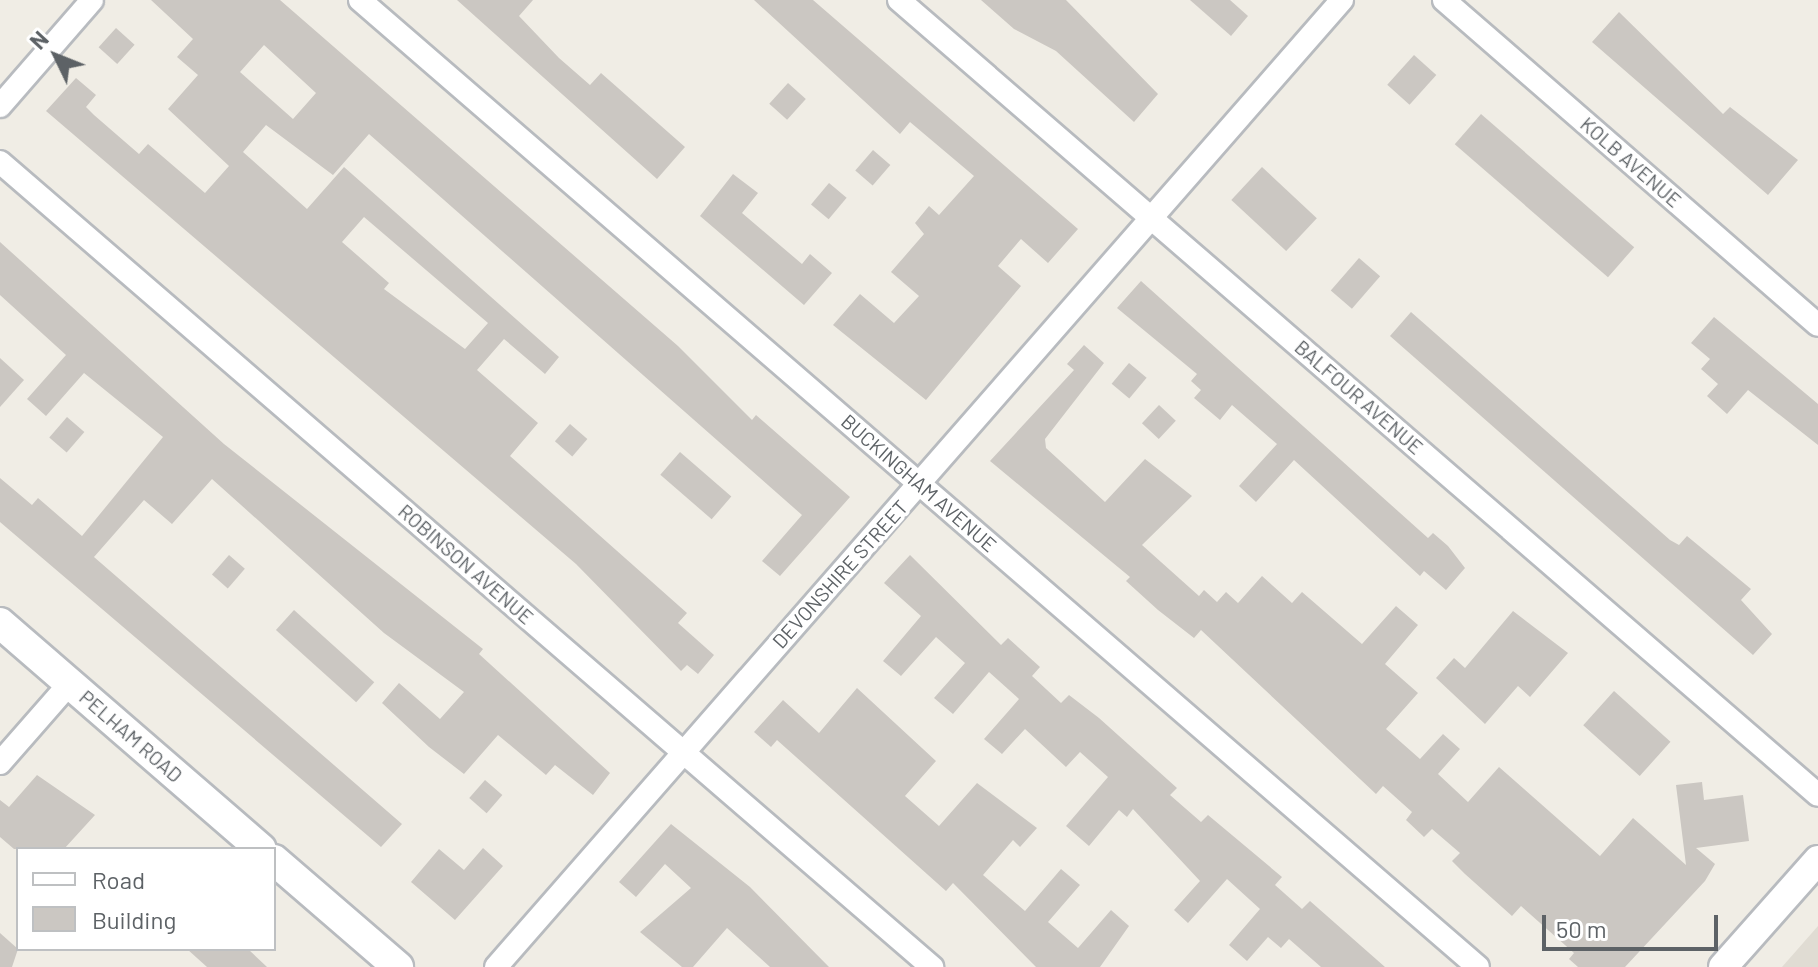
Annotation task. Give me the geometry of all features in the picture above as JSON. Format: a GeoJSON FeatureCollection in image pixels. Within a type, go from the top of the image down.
{"type":"FeatureCollection","features":[{"type":"Feature","properties":{"kind":"main road","name":"PELHAM ROAD"},"geometry":{"type":"LineString","coordinates":[[0,623],[259,847]]}},
{"type":"Feature","properties":{"kind":"main road"},"geometry":{"type":"LineString","coordinates":[[276,862],[398,967]]}},
{"type":"Feature","properties":{"kind":"street"},"geometry":{"type":"LineString","coordinates":[[0,106],[92,0]]}},
{"type":"Feature","properties":{"kind":"street","name":"BUCKINGHAM AVENUE"},"geometry":{"type":"LineString","coordinates":[[360,0],[1478,967]]}},
{"type":"Feature","properties":{"kind":"street","name":"BALFOUR AVENUE"},"geometry":{"type":"LineString","coordinates":[[899,0],[1818,795]]}},
{"type":"Feature","properties":{"kind":"street","name":"DEVONSHIRE STREET"},"geometry":{"type":"LineString","coordinates":[[496,967],[1342,0]]}},
{"type":"Feature","properties":{"kind":"street","name":"KOLB AVENUE"},"geometry":{"type":"LineString","coordinates":[[1444,0],[1818,325]]}},
{"type":"Feature","properties":{"kind":"street","name":"ROBINSON AVENUE"},"geometry":{"type":"LineString","coordinates":[[0,162],[932,967]]}},
{"type":"Feature","properties":{"kind":"street"},"geometry":{"type":"LineString","coordinates":[[0,763],[70,683]]}},
{"type":"Feature","properties":{"kind":"street"},"geometry":{"type":"LineString","coordinates":[[1723,967],[1818,860]]}},
{"type":"Feature","properties":{"kind":"shaded area"},"geometry":{"type":"Polygon","coordinates":[[[1818,926],[1818,967],[1782,967],[1818,926]]]}},
{"type":"Feature","properties":{"kind":"building"},"geometry":{"type":"Polygon","coordinates":[[[151,0],[280,0],[678,346],[752,420],[756,415],[850,497],[780,576],[762,561],[802,515],[369,134],[333,175],[266,125],[243,152],[307,209],[344,167],[559,357],[545,374],[504,339],[477,370],[538,423],[510,456],[687,613],[678,623],[714,655],[698,674],[687,665],[681,671],[576,564],[46,111],[76,78],[96,95],[86,107],[94,115],[139,154],[148,144],[205,193],[229,166],[168,109],[198,75],[177,57],[193,39],[151,0]],[[264,45],[240,72],[293,119],[316,93],[264,45]],[[364,217],[342,242],[389,283],[384,289],[465,349],[488,323],[364,217]]]}},
{"type":"Feature","properties":{"kind":"building"},"geometry":{"type":"Polygon","coordinates":[[[457,0],[533,0],[519,16],[559,58],[590,85],[601,73],[685,147],[657,179],[457,0]]]}},
{"type":"Feature","properties":{"kind":"building"},"geometry":{"type":"Polygon","coordinates":[[[754,0],[813,0],[1078,229],[1048,263],[1021,239],[998,266],[1021,286],[926,400],[833,325],[860,294],[894,323],[919,296],[891,272],[924,234],[915,223],[929,206],[939,215],[974,176],[910,122],[900,134],[754,0]]]}},
{"type":"Feature","properties":{"kind":"building"},"geometry":{"type":"Polygon","coordinates":[[[981,0],[1066,0],[1158,94],[1134,122],[1056,51],[1014,29],[981,0]]]}},
{"type":"Feature","properties":{"kind":"building"},"geometry":{"type":"Polygon","coordinates":[[[1190,0],[1230,0],[1248,16],[1231,36],[1190,0]]]}},
{"type":"Feature","properties":{"kind":"building"},"geometry":{"type":"Polygon","coordinates":[[[1619,12],[1723,114],[1730,107],[1798,160],[1768,195],[1592,42],[1619,12]]]}},
{"type":"Feature","properties":{"kind":"building"},"geometry":{"type":"Polygon","coordinates":[[[116,28],[135,45],[117,64],[99,47],[116,28]]]}},
{"type":"Feature","properties":{"kind":"building"},"geometry":{"type":"Polygon","coordinates":[[[1414,55],[1436,75],[1410,105],[1387,85],[1414,55]]]}},
{"type":"Feature","properties":{"kind":"building"},"geometry":{"type":"Polygon","coordinates":[[[788,83],[806,99],[787,120],[769,104],[788,83]]]}},
{"type":"Feature","properties":{"kind":"building"},"geometry":{"type":"Polygon","coordinates":[[[1481,114],[1634,247],[1608,277],[1455,144],[1481,114]]]}},
{"type":"Feature","properties":{"kind":"building"},"geometry":{"type":"Polygon","coordinates":[[[873,150],[890,165],[873,185],[855,170],[873,150]]]}},
{"type":"Feature","properties":{"kind":"building"},"geometry":{"type":"Polygon","coordinates":[[[1262,167],[1317,218],[1286,251],[1231,200],[1262,167]]]}},
{"type":"Feature","properties":{"kind":"building"},"geometry":{"type":"Polygon","coordinates":[[[733,174],[758,193],[742,213],[802,264],[810,254],[832,273],[804,305],[700,216],[733,174]]]}},
{"type":"Feature","properties":{"kind":"building"},"geometry":{"type":"Polygon","coordinates":[[[829,183],[847,198],[829,219],[811,204],[829,183]]]}},
{"type":"Feature","properties":{"kind":"building"},"geometry":{"type":"Polygon","coordinates":[[[0,242],[224,444],[483,649],[479,654],[610,773],[593,795],[555,765],[546,775],[498,735],[464,774],[429,747],[382,703],[399,683],[440,719],[464,692],[384,633],[212,479],[172,524],[144,500],[94,557],[402,824],[381,847],[0,522],[0,478],[32,505],[38,498],[82,536],[163,437],[84,373],[46,416],[27,399],[66,355],[0,295],[0,242]]]}},
{"type":"Feature","properties":{"kind":"building"},"geometry":{"type":"Polygon","coordinates":[[[1359,258],[1380,276],[1352,309],[1331,290],[1359,258]]]}},
{"type":"Feature","properties":{"kind":"building"},"geometry":{"type":"Polygon","coordinates":[[[1141,281],[1428,538],[1433,533],[1448,546],[1465,568],[1446,590],[1424,571],[1420,576],[1294,460],[1256,502],[1239,486],[1277,444],[1232,405],[1220,420],[1194,398],[1201,390],[1191,381],[1197,374],[1117,308],[1141,281]]]}},
{"type":"Feature","properties":{"kind":"building"},"geometry":{"type":"Polygon","coordinates":[[[1411,312],[1670,540],[1679,545],[1687,536],[1751,589],[1741,600],[1772,634],[1753,655],[1390,336],[1411,312]]]}},
{"type":"Feature","properties":{"kind":"building"},"geometry":{"type":"Polygon","coordinates":[[[1714,317],[1818,404],[1818,445],[1748,390],[1727,414],[1707,396],[1718,384],[1701,369],[1710,359],[1691,343],[1714,317]]]}},
{"type":"Feature","properties":{"kind":"building"},"geometry":{"type":"Polygon","coordinates":[[[1084,345],[1104,363],[1045,439],[1046,448],[1105,502],[1145,459],[1192,496],[1142,545],[1199,596],[1204,590],[1217,602],[1226,592],[1238,603],[1262,576],[1292,603],[1302,592],[1362,644],[1396,606],[1418,625],[1385,664],[1418,693],[1386,729],[1420,759],[1443,734],[1460,749],[1438,774],[1468,802],[1499,767],[1600,856],[1633,818],[1686,865],[1676,785],[1702,782],[1704,800],[1743,795],[1749,841],[1696,848],[1715,864],[1705,881],[1625,967],[1578,967],[1569,959],[1574,953],[1521,906],[1512,916],[1465,874],[1452,861],[1460,853],[1432,829],[1424,837],[1406,820],[1412,812],[1383,786],[1376,794],[1201,630],[1194,638],[1158,610],[1126,581],[1130,577],[990,461],[1074,370],[1067,364],[1084,345]]]}},
{"type":"Feature","properties":{"kind":"building"},"geometry":{"type":"Polygon","coordinates":[[[0,358],[24,380],[0,407],[0,358]]]}},
{"type":"Feature","properties":{"kind":"building"},"geometry":{"type":"Polygon","coordinates":[[[1129,363],[1147,378],[1129,398],[1112,384],[1129,363]]]}},
{"type":"Feature","properties":{"kind":"building"},"geometry":{"type":"Polygon","coordinates":[[[1159,405],[1176,421],[1159,439],[1142,423],[1159,405]]]}},
{"type":"Feature","properties":{"kind":"building"},"geometry":{"type":"Polygon","coordinates":[[[67,417],[84,432],[67,452],[49,437],[67,417]]]}},
{"type":"Feature","properties":{"kind":"building"},"geometry":{"type":"Polygon","coordinates":[[[570,424],[587,439],[572,456],[555,441],[570,424]]]}},
{"type":"Feature","properties":{"kind":"building"},"geometry":{"type":"Polygon","coordinates":[[[680,452],[731,497],[712,519],[660,475],[680,452]]]}},
{"type":"Feature","properties":{"kind":"building"},"geometry":{"type":"Polygon","coordinates":[[[229,555],[245,569],[228,588],[212,575],[229,555]]]}},
{"type":"Feature","properties":{"kind":"building"},"geometry":{"type":"Polygon","coordinates":[[[910,555],[1001,645],[1008,638],[1040,667],[1032,676],[1061,703],[1069,695],[1099,718],[1177,788],[1170,795],[1201,822],[1208,815],[1282,877],[1275,885],[1302,909],[1310,901],[1385,967],[1321,967],[1289,939],[1281,948],[1268,937],[1247,961],[1229,945],[1260,909],[1227,879],[1188,923],[1174,910],[1200,881],[1133,809],[1127,817],[1119,810],[1089,846],[1066,826],[1108,777],[1080,752],[1066,767],[1025,729],[1002,754],[984,739],[1019,699],[989,672],[953,714],[934,698],[965,663],[936,637],[901,676],[883,661],[921,616],[884,583],[910,555]]]}},
{"type":"Feature","properties":{"kind":"building"},"geometry":{"type":"Polygon","coordinates":[[[294,610],[374,682],[356,702],[276,630],[294,610]]]}},
{"type":"Feature","properties":{"kind":"building"},"geometry":{"type":"Polygon","coordinates":[[[1513,611],[1568,653],[1530,697],[1518,686],[1485,724],[1436,678],[1454,658],[1465,668],[1513,611]]]}},
{"type":"Feature","properties":{"kind":"building"},"geometry":{"type":"Polygon","coordinates":[[[857,688],[936,761],[905,796],[939,826],[977,783],[1037,828],[1020,847],[1013,840],[983,875],[1025,911],[1061,869],[1080,885],[1048,922],[1078,948],[1111,910],[1129,926],[1100,967],[1036,967],[953,883],[946,891],[777,740],[771,747],[754,732],[783,700],[819,733],[857,688]]]}},
{"type":"Feature","properties":{"kind":"building"},"geometry":{"type":"Polygon","coordinates":[[[1614,691],[1670,742],[1640,776],[1583,725],[1614,691]]]}},
{"type":"Feature","properties":{"kind":"building"},"geometry":{"type":"Polygon","coordinates":[[[37,775],[95,815],[66,847],[14,849],[0,837],[0,800],[9,807],[37,775]]]}},
{"type":"Feature","properties":{"kind":"building"},"geometry":{"type":"Polygon","coordinates":[[[485,780],[502,795],[487,813],[469,798],[485,780]]]}},
{"type":"Feature","properties":{"kind":"building"},"geometry":{"type":"Polygon","coordinates":[[[671,824],[750,887],[829,967],[770,967],[727,928],[693,967],[682,967],[640,932],[691,888],[665,864],[636,897],[619,882],[671,824]]]}},
{"type":"Feature","properties":{"kind":"building"},"geometry":{"type":"Polygon","coordinates":[[[483,848],[503,866],[455,920],[411,882],[439,849],[464,870],[483,848]]]}},
{"type":"Feature","properties":{"kind":"building"},"geometry":{"type":"Polygon","coordinates":[[[0,933],[17,951],[12,967],[0,967],[0,933]]]}},
{"type":"Feature","properties":{"kind":"building"},"geometry":{"type":"Polygon","coordinates":[[[189,951],[250,951],[267,967],[207,967],[189,951]]]}}]}
